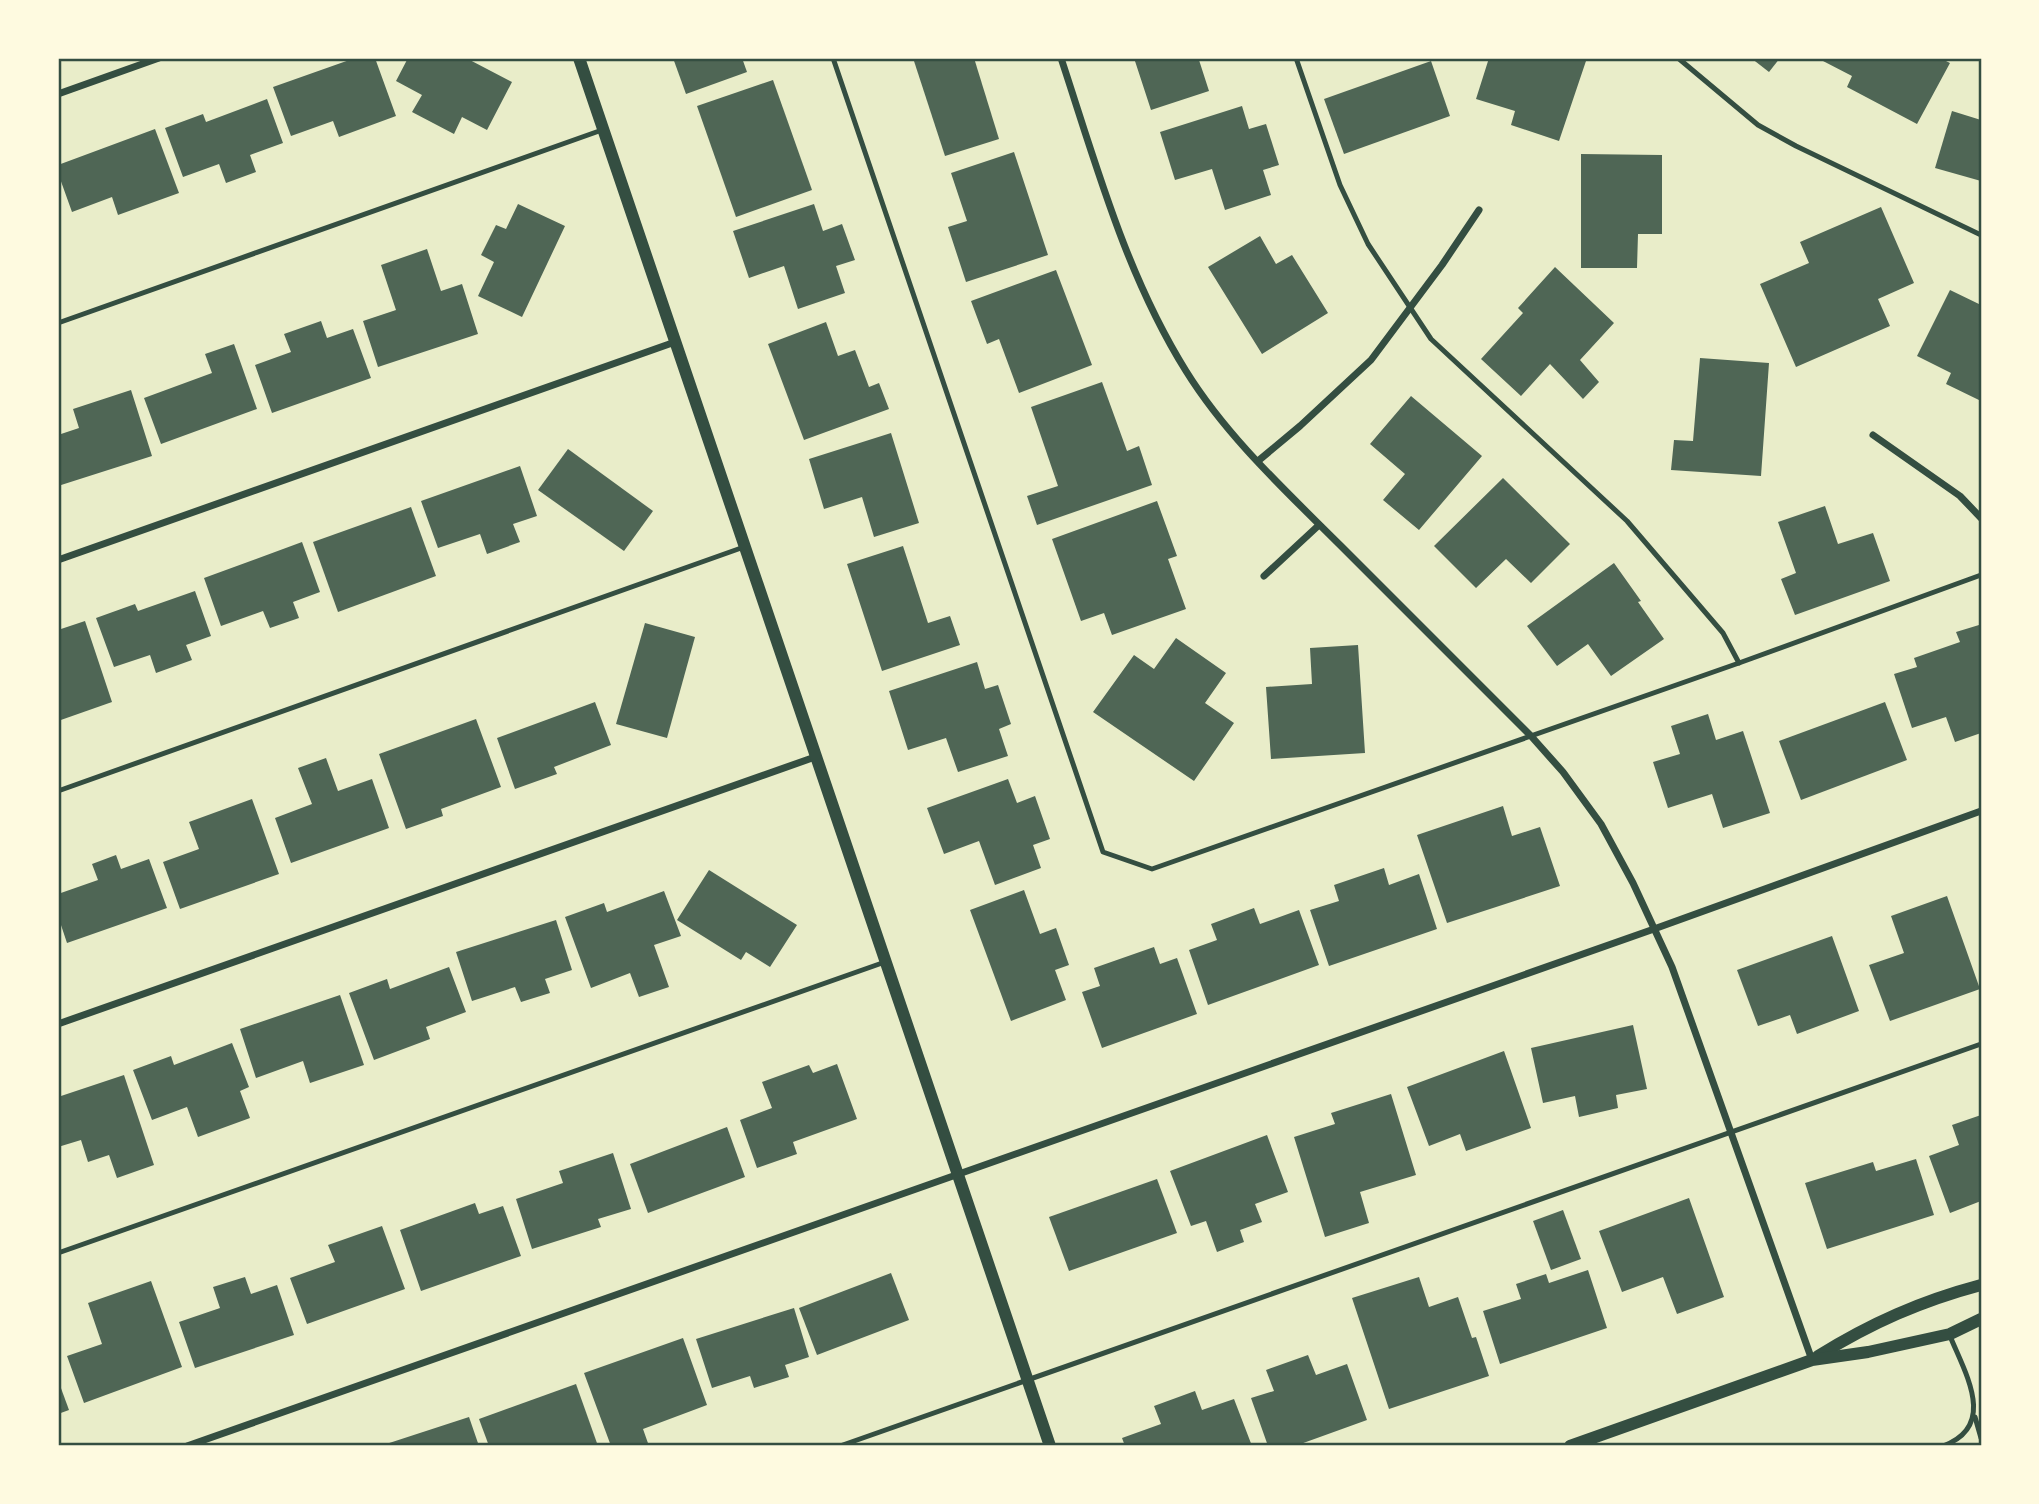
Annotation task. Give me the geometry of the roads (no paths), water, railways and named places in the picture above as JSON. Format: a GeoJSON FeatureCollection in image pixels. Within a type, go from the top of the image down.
{"type":"FeatureCollection","features":[{"type":"Feature","properties":{"kind":"street"},"geometry":{"type":"LineString","coordinates":[[58,94],[159,58]]}},
{"type":"Feature","properties":{"kind":"street"},"geometry":{"type":"LineString","coordinates":[[579,58],[1050,1446]]}},
{"type":"Feature","properties":{"kind":"street"},"geometry":{"type":"LineString","coordinates":[[1061,58],[1116,224],[1155,314],[1186,370],[1218,416],[1319,525],[1531,736],[1563,772],[1601,824],[1633,883],[1672,967],[1812,1360]]}},
{"type":"Feature","properties":{"kind":"street"},"geometry":{"type":"LineString","coordinates":[[1258,461],[1371,360],[1479,210]]}},
{"type":"Feature","properties":{"kind":"street"},"geometry":{"type":"LineString","coordinates":[[58,559],[675,342]]}},
{"type":"Feature","properties":{"kind":"street"},"geometry":{"type":"LineString","coordinates":[[1873,435],[1960,496],[1981,517]]}},
{"type":"Feature","properties":{"kind":"street"},"geometry":{"type":"LineString","coordinates":[[1264,576],[1319,525]]}},
{"type":"Feature","properties":{"kind":"street"},"geometry":{"type":"LineString","coordinates":[[58,1024],[815,757]]}},
{"type":"Feature","properties":{"kind":"street"},"geometry":{"type":"LineString","coordinates":[[187,1446],[1654,929],[1981,811]]}},
{"type":"Feature","properties":{"kind":"street"},"geometry":{"type":"LineString","coordinates":[[1812,1360],[1861,1330],[1938,1297],[1981,1285]]}},
{"type":"Feature","properties":{"kind":"street"},"geometry":{"type":"LineString","coordinates":[[1570,1446],[1812,1360],[1868,1352],[1950,1334],[1981,1320]]}},
{"type":"Feature","properties":{"kind":"lane"},"geometry":{"type":"LineString","coordinates":[[833,58],[1103,852],[1152,869],[1981,575]]}},
{"type":"Feature","properties":{"kind":"lane"},"geometry":{"type":"LineString","coordinates":[[1296,58],[1340,185],[1368,244],[1431,339],[1627,521],[1723,633],[1739,663]]}},
{"type":"Feature","properties":{"kind":"lane"},"geometry":{"type":"LineString","coordinates":[[1678,58],[1758,125],[1981,235]]}},
{"type":"Feature","properties":{"kind":"lane"},"geometry":{"type":"LineString","coordinates":[[58,323],[603,130]]}},
{"type":"Feature","properties":{"kind":"lane"},"geometry":{"type":"LineString","coordinates":[[58,791],[745,547]]}},
{"type":"Feature","properties":{"kind":"lane"},"geometry":{"type":"LineString","coordinates":[[58,1253],[885,961]]}},
{"type":"Feature","properties":{"kind":"lane"},"geometry":{"type":"LineString","coordinates":[[840,1446],[1981,1044]]}},
{"type":"Feature","properties":{"kind":"lane"},"geometry":{"type":"LineString","coordinates":[[1950,1334],[1973,1396],[1974,1415],[1981,1438]]}},
{"type":"Feature","properties":{"kind":"lane"},"geometry":{"type":"LineString","coordinates":[[1943,1446],[1956,1441],[1972,1423],[1974,1415]]}}]}
